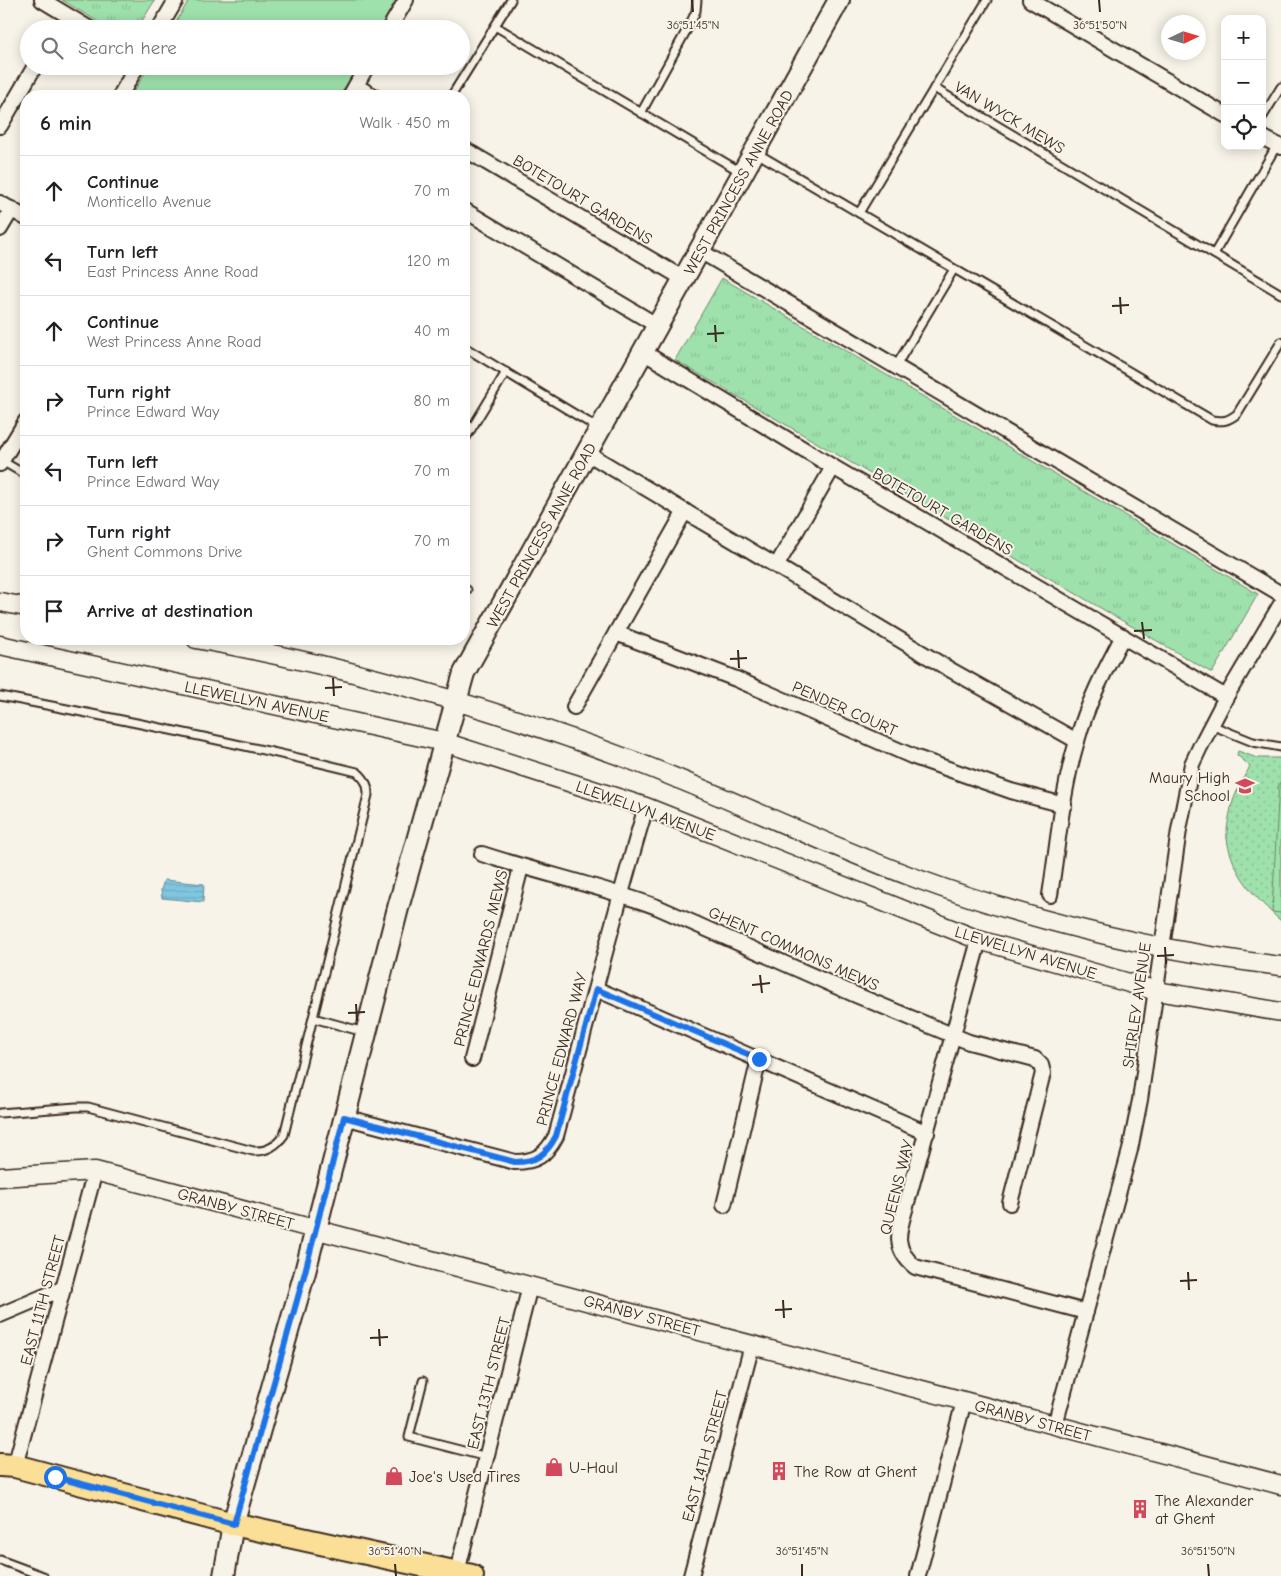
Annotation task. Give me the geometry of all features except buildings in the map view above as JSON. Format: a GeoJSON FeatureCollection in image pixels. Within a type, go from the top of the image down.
{"type":"FeatureCollection","features":[{"type":"Feature","properties":{"kind":"main road","name":"WEST PRINCESS ANNE ROAD"},"geometry":{"type":"LineString","coordinates":[[224,1576],[234,1524],[305,1272],[398,908],[464,673],[839,0]]}},
{"type":"Feature","properties":{"kind":"main road"},"geometry":{"type":"LineString","coordinates":[[7,1466],[234,1524],[462,1575]]}},
{"type":"Feature","properties":{"kind":"street"},"geometry":{"type":"LineString","coordinates":[[42,0],[75,20]]}},
{"type":"Feature","properties":{"kind":"street"},"geometry":{"type":"LineString","coordinates":[[164,20],[176,0]]}},
{"type":"Feature","properties":{"kind":"street"},"geometry":{"type":"LineString","coordinates":[[394,20],[406,0]]}},
{"type":"Feature","properties":{"kind":"street"},"geometry":{"type":"LineString","coordinates":[[1030,0],[1221,113]]}},
{"type":"Feature","properties":{"kind":"street"},"geometry":{"type":"LineString","coordinates":[[0,126],[5,107],[29,75]]}},
{"type":"Feature","properties":{"kind":"street"},"geometry":{"type":"LineString","coordinates":[[123,90],[132,75]]}},
{"type":"Feature","properties":{"kind":"street"},"geometry":{"type":"LineString","coordinates":[[354,90],[362,75]]}},
{"type":"Feature","properties":{"kind":"street"},"geometry":{"type":"LineString","coordinates":[[1266,139],[1279,146]]}},
{"type":"Feature","properties":{"kind":"street","name":"BOTETOURT GARDENS"},"geometry":{"type":"LineString","coordinates":[[470,153],[684,279]]}},
{"type":"Feature","properties":{"kind":"street"},"geometry":{"type":"LineString","coordinates":[[0,229],[6,206],[20,214]]}},
{"type":"Feature","properties":{"kind":"street"},"geometry":{"type":"LineString","coordinates":[[470,214],[658,326]]}},
{"type":"Feature","properties":{"kind":"street"},"geometry":{"type":"LineString","coordinates":[[700,251],[1281,594]]}},
{"type":"Feature","properties":{"kind":"street","name":"BOTETOURT GARDENS"},"geometry":{"type":"LineString","coordinates":[[643,352],[833,467],[1226,697]]}},
{"type":"Feature","properties":{"kind":"street"},"geometry":{"type":"LineString","coordinates":[[1,462],[20,431]]}},
{"type":"Feature","properties":{"kind":"street"},"geometry":{"type":"LineString","coordinates":[[587,453],[958,673],[1077,740]]}},
{"type":"Feature","properties":{"kind":"street"},"geometry":{"type":"LineString","coordinates":[[777,565],[833,467]]}},
{"type":"Feature","properties":{"kind":"street"},"geometry":{"type":"LineString","coordinates":[[574,707],[685,511]]}},
{"type":"Feature","properties":{"kind":"street"},"geometry":{"type":"LineString","coordinates":[[0,602],[20,606]]}},
{"type":"Feature","properties":{"kind":"street","name":"SHIRLEY AVENUE"},"geometry":{"type":"LineString","coordinates":[[1055,1426],[1130,1150],[1140,1100],[1162,946],[1192,764],[1226,697],[1281,604]]}},
{"type":"Feature","properties":{"kind":"street","name":"PENDER COURT"},"geometry":{"type":"LineString","coordinates":[[616,633],[736,680],[914,757],[1011,791],[1064,806]]}},
{"type":"Feature","properties":{"kind":"street"},"geometry":{"type":"LineString","coordinates":[[1050,895],[1068,777],[1077,740],[1100,681],[1123,636]]}},
{"type":"Feature","properties":{"kind":"street","name":"LLEWELLYN AVENUE"},"geometry":{"type":"LineString","coordinates":[[0,645],[444,742],[646,807],[979,940],[1157,991],[1281,1012]]}},
{"type":"Feature","properties":{"kind":"street"},"geometry":{"type":"LineString","coordinates":[[224,645],[332,668],[520,721],[637,763],[860,857],[935,885],[1035,916],[1095,932],[1162,946],[1218,957],[1281,966]]}},
{"type":"Feature","properties":{"kind":"street","name":"PRINCE EDWARD WAY"},"geometry":{"type":"LineString","coordinates":[[344,1117],[515,1162],[526,1162],[538,1158],[550,1148],[556,1136],[619,896],[646,807]]}},
{"type":"Feature","properties":{"kind":"street","name":"PRINCE EDWARDS MEWS"},"geometry":{"type":"LineString","coordinates":[[482,854],[603,891]]}},
{"type":"Feature","properties":{"kind":"street","name":"PRINCE EDWARDS MEWS"},"geometry":{"type":"LineString","coordinates":[[472,1058],[521,867]]}},
{"type":"Feature","properties":{"kind":"street","name":"GHENT COMMONS MEWS"},"geometry":{"type":"LineString","coordinates":[[603,891],[657,907],[856,995],[952,1035],[970,1042],[1035,1059],[1041,1065],[1043,1073],[1010,1203]]}},
{"type":"Feature","properties":{"kind":"street","name":"QUEENS WAY"},"geometry":{"type":"LineString","coordinates":[[979,940],[899,1236],[899,1245],[905,1258],[915,1267],[1086,1312]]}},
{"type":"Feature","properties":{"kind":"street"},"geometry":{"type":"LineString","coordinates":[[596,989],[927,1133]]}},
{"type":"Feature","properties":{"kind":"street"},"geometry":{"type":"LineString","coordinates":[[724,1205],[759,1059]]}},
{"type":"Feature","properties":{"kind":"street","name":"GRANBY STREET"},"geometry":{"type":"LineString","coordinates":[[0,1178],[95,1171],[1281,1485]]}},
{"type":"Feature","properties":{"kind":"street","name":"EAST 11TH STREET"},"geometry":{"type":"LineString","coordinates":[[7,1466],[24,1429],[95,1171]]}},
{"type":"Feature","properties":{"kind":"street","name":"EAST 13TH STREET"},"geometry":{"type":"LineString","coordinates":[[462,1575],[487,1456],[530,1286]]}},
{"type":"Feature","properties":{"kind":"street"},"geometry":{"type":"LineString","coordinates":[[0,1315],[64,1288]]}},
{"type":"Feature","properties":{"kind":"street","name":"EAST 14TH STREET"},"geometry":{"type":"LineString","coordinates":[[691,1576],[752,1345]]}},
{"type":"Feature","properties":{"kind":"street"},"geometry":{"type":"LineString","coordinates":[[918,1576],[964,1402]]}},
{"type":"Feature","properties":{"kind":"lane"},"geometry":{"type":"LineString","coordinates":[[470,66],[511,0]]}},
{"type":"Feature","properties":{"kind":"lane"},"geometry":{"type":"LineString","coordinates":[[641,112],[690,24],[696,11],[697,0]]}},
{"type":"Feature","properties":{"kind":"lane"},"geometry":{"type":"LineString","coordinates":[[934,88],[987,0]]}},
{"type":"Feature","properties":{"kind":"lane"},"geometry":{"type":"LineString","coordinates":[[495,26],[743,173]]}},
{"type":"Feature","properties":{"kind":"lane"},"geometry":{"type":"LineString","coordinates":[[455,90],[464,75]]}},
{"type":"Feature","properties":{"kind":"lane"},"geometry":{"type":"LineString","coordinates":[[1266,111],[1281,87]]}},
{"type":"Feature","properties":{"kind":"lane","name":"VAN WYCK MEWS"},"geometry":{"type":"LineString","coordinates":[[859,213],[934,88],[1281,294]]}},
{"type":"Feature","properties":{"kind":"lane"},"geometry":{"type":"LineString","coordinates":[[1214,254],[1279,146]]}},
{"type":"Feature","properties":{"kind":"lane"},"geometry":{"type":"LineString","coordinates":[[755,152],[1212,420],[1222,422],[1229,420],[1237,414],[1281,342]]}},
{"type":"Feature","properties":{"kind":"lane"},"geometry":{"type":"LineString","coordinates":[[896,366],[954,268]]}},
{"type":"Feature","properties":{"kind":"lane"},"geometry":{"type":"LineString","coordinates":[[470,351],[600,429]]}},
{"type":"Feature","properties":{"kind":"lane"},"geometry":{"type":"LineString","coordinates":[[470,431],[506,372]]}},
{"type":"Feature","properties":{"kind":"lane"},"geometry":{"type":"LineString","coordinates":[[1,462],[20,472]]}},
{"type":"Feature","properties":{"kind":"lane"},"geometry":{"type":"LineString","coordinates":[[0,696],[135,722],[280,753],[357,772],[365,778],[368,787],[368,795],[314,1018],[284,1135],[279,1142],[270,1148],[260,1151],[253,1150],[88,1107],[0,1113]]}},
{"type":"Feature","properties":{"kind":"lane"},"geometry":{"type":"LineString","coordinates":[[1211,725],[1253,742],[1281,747]]}},
{"type":"Feature","properties":{"kind":"lane"},"geometry":{"type":"LineString","coordinates":[[314,1018],[366,1032]]}},
{"type":"Feature","properties":{"kind":"lane"},"geometry":{"type":"LineString","coordinates":[[423,1380],[408,1437],[487,1456]]}},
{"type":"Feature","properties":{"kind":"lane"},"geometry":{"type":"LineString","coordinates":[[0,1560],[43,1576]]}},
{"type":"Feature","properties":{"kind":"green space"},"geometry":{"type":"Polygon","coordinates":[[[62,0],[155,0],[143,20],[95,20],[62,0]]]}},
{"type":"Feature","properties":{"kind":"green space"},"geometry":{"type":"Polygon","coordinates":[[[189,0],[397,0],[385,20],[177,20],[189,0]]]}},
{"type":"Feature","properties":{"kind":"green space"},"geometry":{"type":"Polygon","coordinates":[[[144,75],[353,75],[344,90],[135,90],[144,75]]]}},
{"type":"Feature","properties":{"kind":"green space"},"geometry":{"type":"Polygon","coordinates":[[[722,278],[1258,594],[1212,673],[675,360],[722,278]]]}},
{"type":"Feature","properties":{"kind":"green space"},"geometry":{"type":"Polygon","coordinates":[[[1238,751],[1257,758],[1281,758],[1281,921],[1246,884],[1234,863],[1230,851],[1227,835],[1232,803],[1250,766],[1237,755],[1238,751]]]}},
{"type":"Feature","properties":{"kind":"green space"},"geometry":{"type":"Polygon","coordinates":[[[1279,783],[1281,783],[1281,913],[1272,912],[1279,783]]]}},
{"type":"Feature","properties":{"kind":"water"},"geometry":{"type":"Polygon","coordinates":[[[164,880],[204,884],[203,902],[162,898],[161,890],[164,880]]]}},
{"type":"Feature","properties":{"kind":"place","name":"Maury High School"},"geometry":{"type":"Point","coordinates":[1245,786]}},
{"type":"Feature","properties":{"kind":"place","name":"U-Haul"},"geometry":{"type":"Point","coordinates":[554,1467]}},
{"type":"Feature","properties":{"kind":"place","name":"The Row at Ghent"},"geometry":{"type":"Point","coordinates":[779,1471]}},
{"type":"Feature","properties":{"kind":"place","name":"Joe's Used Tires"},"geometry":{"type":"Point","coordinates":[394,1476]}},
{"type":"Feature","properties":{"kind":"place","name":"The Alexander at Ghent"},"geometry":{"type":"Point","coordinates":[1140,1509]}},
{"type":"Feature","properties":{"kind":"route"},"geometry":{"type":"LineString","coordinates":[[55,1477],[234,1524],[305,1272],[344,1117],[515,1162],[526,1162],[538,1158],[550,1148],[556,1136],[596,989],[759,1059]]}}]}
